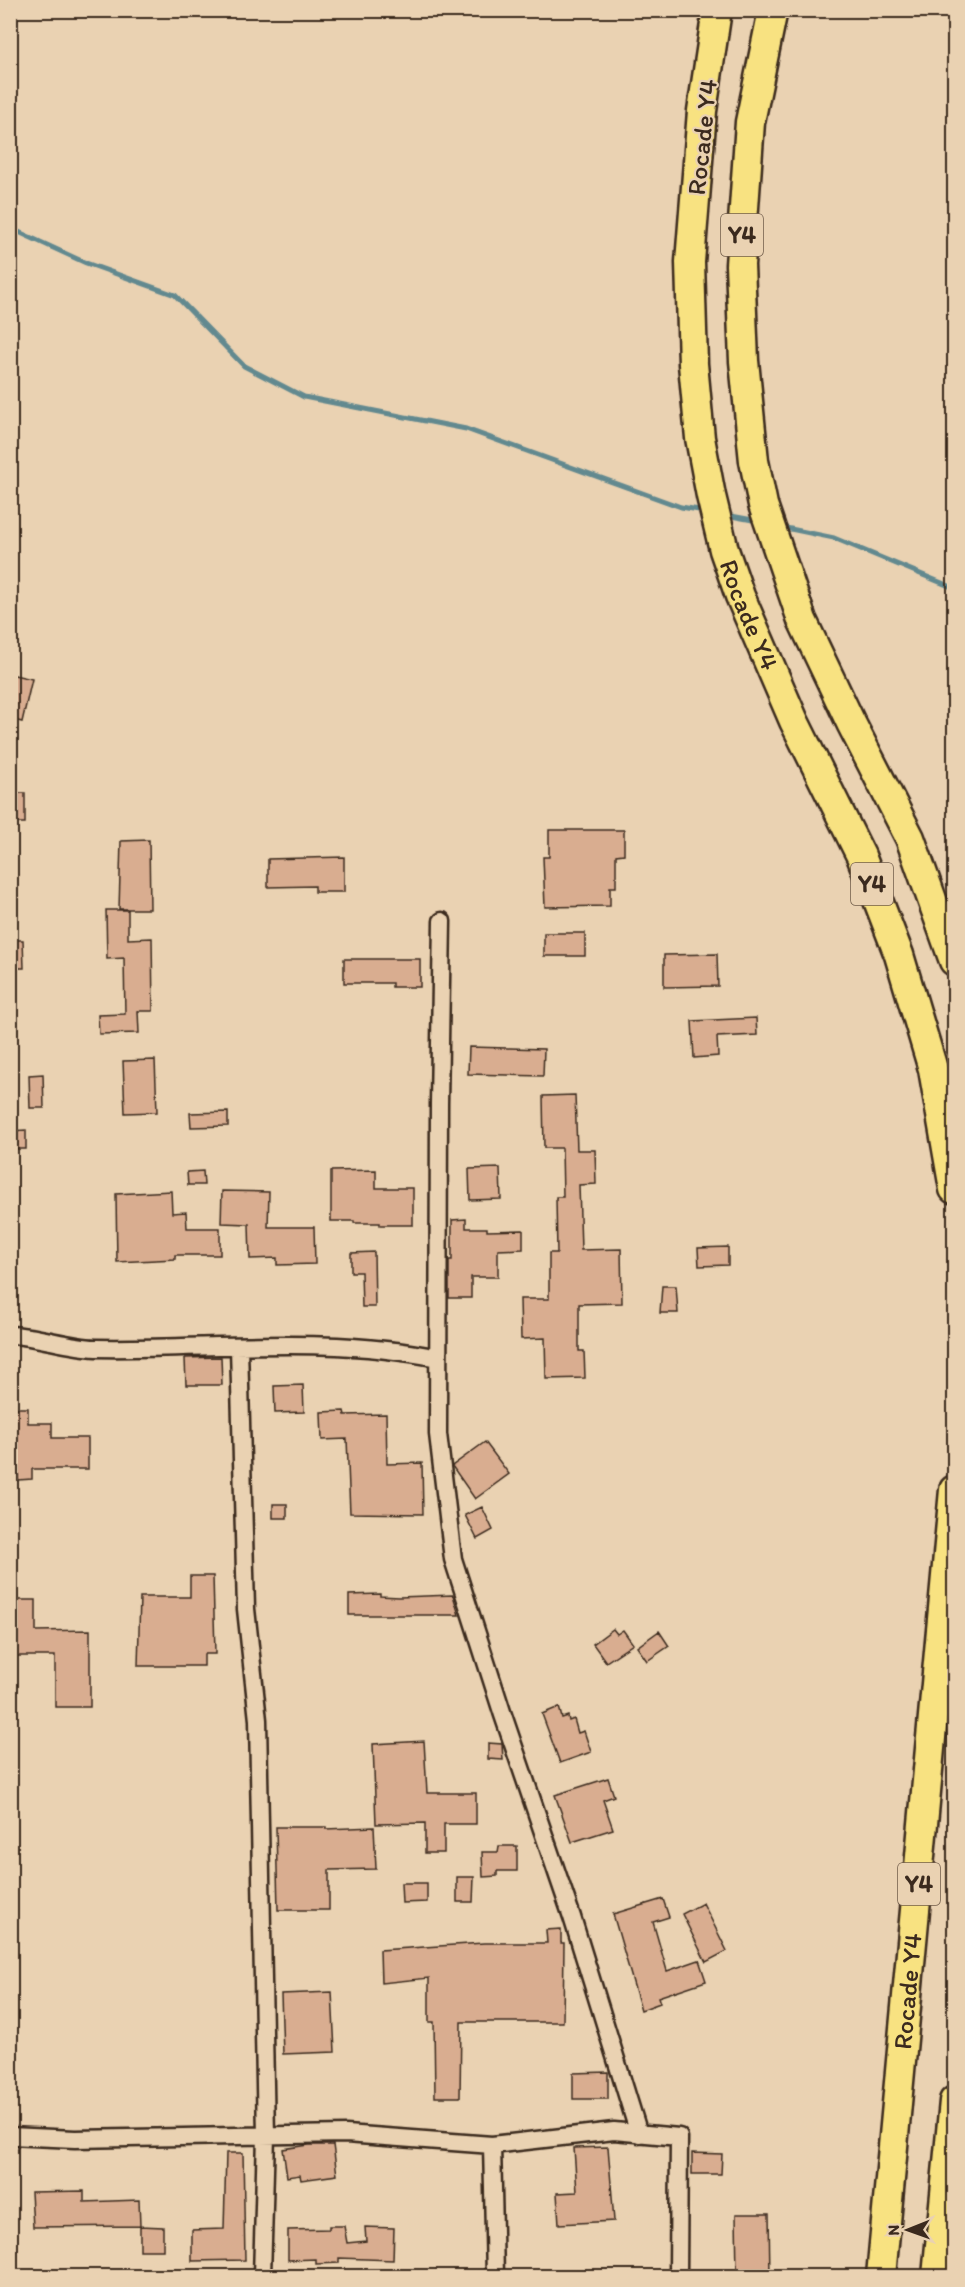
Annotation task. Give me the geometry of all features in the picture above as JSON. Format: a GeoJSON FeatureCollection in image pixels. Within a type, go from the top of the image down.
{"type":"FeatureCollection","features":[{"type":"Feature","properties":{"kind":"highway","name":"Rocade Y4"},"geometry":{"type":"LineString","coordinates":[[717,10],[702,111],[690,262],[693,364],[700,438],[724,550],[740,596],[794,721],[861,856],[899,955],[933,1069],[954,1189]]}},
{"type":"Feature","properties":{"kind":"highway","name":"Rocade Y4"},"geometry":{"type":"LineString","coordinates":[[773,10],[750,122],[740,265],[744,361],[754,461],[763,504],[802,620],[851,723],[910,838],[954,961]]}},
{"type":"Feature","properties":{"kind":"highway","name":"Rocade Y4"},"geometry":{"type":"LineString","coordinates":[[881,2277],[954,1491]]}},
{"type":"Feature","properties":{"kind":"highway"},"geometry":{"type":"LineString","coordinates":[[937,2277],[954,2101]]}},
{"type":"Feature","properties":{"kind":"street"},"geometry":{"type":"LineString","coordinates":[[442,921],[438,1434],[453,1559],[572,1917],[639,2134]]}},
{"type":"Feature","properties":{"kind":"street"},"geometry":{"type":"LineString","coordinates":[[10,1335],[25,1335],[93,1348],[395,1349],[438,1358]]}},
{"type":"Feature","properties":{"kind":"street"},"geometry":{"type":"LineString","coordinates":[[238,1347],[246,1609],[258,1720],[266,2136],[262,2277]]}},
{"type":"Feature","properties":{"kind":"street"},"geometry":{"type":"LineString","coordinates":[[10,2136],[75,2139],[346,2134],[492,2145],[614,2132],[679,2137],[678,2277]]}},
{"type":"Feature","properties":{"kind":"street"},"geometry":{"type":"LineString","coordinates":[[492,2145],[495,2277]]}},
{"type":"Feature","properties":{"kind":"building"},"geometry":{"type":"Polygon","coordinates":[[[10,674],[32,679],[22,722],[10,719],[10,674]]]}},
{"type":"Feature","properties":{"kind":"building"},"geometry":{"type":"Polygon","coordinates":[[[10,793],[25,793],[25,823],[10,823],[10,793]]]}},
{"type":"Feature","properties":{"kind":"building"},"geometry":{"type":"Polygon","coordinates":[[[549,830],[624,830],[624,854],[616,855],[616,887],[610,887],[610,906],[545,907],[543,857],[549,857],[549,830]]]}},
{"type":"Feature","properties":{"kind":"building"},"geometry":{"type":"Polygon","coordinates":[[[149,840],[150,909],[119,909],[121,841],[149,840]]]}},
{"type":"Feature","properties":{"kind":"building"},"geometry":{"type":"Polygon","coordinates":[[[344,857],[344,892],[315,892],[315,886],[268,887],[268,859],[344,857]]]}},
{"type":"Feature","properties":{"kind":"building"},"geometry":{"type":"Polygon","coordinates":[[[106,910],[128,910],[128,939],[152,938],[153,1011],[138,1011],[139,1033],[99,1034],[98,1015],[125,1014],[124,958],[107,959],[106,910]]]}},
{"type":"Feature","properties":{"kind":"building"},"geometry":{"type":"Polygon","coordinates":[[[544,933],[585,933],[585,956],[544,956],[544,933]]]}},
{"type":"Feature","properties":{"kind":"building"},"geometry":{"type":"Polygon","coordinates":[[[10,940],[23,940],[24,968],[10,968],[10,940]]]}},
{"type":"Feature","properties":{"kind":"building"},"geometry":{"type":"Polygon","coordinates":[[[717,954],[718,986],[664,987],[664,955],[717,954]]]}},
{"type":"Feature","properties":{"kind":"building"},"geometry":{"type":"Polygon","coordinates":[[[344,959],[420,959],[420,987],[392,987],[392,983],[344,983],[344,959]]]}},
{"type":"Feature","properties":{"kind":"building"},"geometry":{"type":"Polygon","coordinates":[[[756,1018],[757,1035],[717,1037],[718,1056],[694,1058],[692,1021],[756,1018]]]}},
{"type":"Feature","properties":{"kind":"building"},"geometry":{"type":"Polygon","coordinates":[[[469,1047],[544,1049],[543,1076],[468,1074],[469,1047]]]}},
{"type":"Feature","properties":{"kind":"building"},"geometry":{"type":"Polygon","coordinates":[[[155,1060],[157,1112],[125,1113],[123,1061],[155,1060]]]}},
{"type":"Feature","properties":{"kind":"building"},"geometry":{"type":"Polygon","coordinates":[[[43,1074],[44,1108],[30,1108],[29,1075],[43,1074]]]}},
{"type":"Feature","properties":{"kind":"building"},"geometry":{"type":"Polygon","coordinates":[[[575,1095],[577,1150],[595,1150],[596,1184],[579,1185],[581,1250],[621,1249],[622,1303],[579,1304],[579,1351],[584,1351],[585,1378],[546,1379],[545,1338],[521,1339],[520,1299],[549,1299],[549,1253],[557,1253],[556,1197],[563,1197],[562,1148],[544,1148],[543,1096],[575,1095]]]}},
{"type":"Feature","properties":{"kind":"building"},"geometry":{"type":"Polygon","coordinates":[[[228,1112],[228,1126],[191,1127],[190,1113],[228,1112]]]}},
{"type":"Feature","properties":{"kind":"building"},"geometry":{"type":"Polygon","coordinates":[[[26,1130],[26,1149],[10,1149],[10,1131],[26,1130]]]}},
{"type":"Feature","properties":{"kind":"building"},"geometry":{"type":"Polygon","coordinates":[[[500,1168],[501,1199],[470,1200],[469,1169],[500,1168]]]}},
{"type":"Feature","properties":{"kind":"building"},"geometry":{"type":"Polygon","coordinates":[[[376,1170],[376,1188],[413,1188],[413,1225],[331,1221],[331,1171],[376,1170]]]}},
{"type":"Feature","properties":{"kind":"building"},"geometry":{"type":"Polygon","coordinates":[[[203,1171],[204,1185],[188,1185],[187,1172],[203,1171]]]}},
{"type":"Feature","properties":{"kind":"building"},"geometry":{"type":"Polygon","coordinates":[[[171,1191],[172,1213],[186,1212],[187,1228],[220,1228],[220,1255],[175,1255],[175,1259],[117,1262],[116,1194],[171,1191]]]}},
{"type":"Feature","properties":{"kind":"building"},"geometry":{"type":"Polygon","coordinates":[[[222,1191],[269,1192],[268,1227],[314,1227],[315,1264],[277,1265],[277,1258],[250,1259],[249,1224],[221,1223],[222,1191]]]}},
{"type":"Feature","properties":{"kind":"building"},"geometry":{"type":"Polygon","coordinates":[[[466,1219],[466,1228],[487,1228],[487,1231],[523,1230],[523,1249],[498,1250],[498,1277],[471,1277],[471,1298],[449,1298],[452,1220],[466,1219]]]}},
{"type":"Feature","properties":{"kind":"building"},"geometry":{"type":"Polygon","coordinates":[[[728,1247],[728,1265],[699,1266],[698,1248],[728,1247]]]}},
{"type":"Feature","properties":{"kind":"building"},"geometry":{"type":"Polygon","coordinates":[[[374,1252],[375,1307],[362,1307],[361,1272],[351,1272],[351,1253],[374,1252]]]}},
{"type":"Feature","properties":{"kind":"building"},"geometry":{"type":"Polygon","coordinates":[[[662,1286],[676,1286],[678,1313],[660,1313],[662,1286]]]}},
{"type":"Feature","properties":{"kind":"building"},"geometry":{"type":"Polygon","coordinates":[[[221,1357],[222,1385],[186,1385],[185,1358],[221,1357]]]}},
{"type":"Feature","properties":{"kind":"building"},"geometry":{"type":"Polygon","coordinates":[[[303,1385],[304,1412],[275,1413],[274,1386],[303,1385]]]}},
{"type":"Feature","properties":{"kind":"building"},"geometry":{"type":"Polygon","coordinates":[[[10,1408],[28,1408],[28,1423],[52,1423],[52,1438],[88,1438],[88,1469],[32,1469],[32,1479],[18,1480],[18,1468],[13,1468],[10,1408]]]}},
{"type":"Feature","properties":{"kind":"building"},"geometry":{"type":"Polygon","coordinates":[[[344,1411],[345,1415],[386,1414],[387,1464],[422,1463],[423,1514],[350,1513],[347,1439],[322,1440],[321,1412],[344,1411]]]}},
{"type":"Feature","properties":{"kind":"building"},"geometry":{"type":"Polygon","coordinates":[[[485,1442],[509,1474],[475,1499],[452,1466],[485,1442]]]}},
{"type":"Feature","properties":{"kind":"building"},"geometry":{"type":"Polygon","coordinates":[[[273,1504],[287,1504],[287,1518],[273,1518],[273,1504]]]}},
{"type":"Feature","properties":{"kind":"building"},"geometry":{"type":"Polygon","coordinates":[[[482,1507],[493,1530],[477,1539],[465,1515],[482,1507]]]}},
{"type":"Feature","properties":{"kind":"building"},"geometry":{"type":"Polygon","coordinates":[[[190,1576],[213,1576],[215,1654],[204,1654],[204,1666],[138,1666],[140,1597],[190,1597],[190,1576]]]}},
{"type":"Feature","properties":{"kind":"building"},"geometry":{"type":"Polygon","coordinates":[[[380,1594],[380,1596],[399,1597],[453,1595],[459,1615],[349,1615],[349,1595],[380,1594]]]}},
{"type":"Feature","properties":{"kind":"building"},"geometry":{"type":"Polygon","coordinates":[[[10,1600],[36,1600],[36,1631],[90,1630],[90,1707],[55,1707],[55,1656],[10,1656],[10,1600]]]}},
{"type":"Feature","properties":{"kind":"building"},"geometry":{"type":"Polygon","coordinates":[[[613,1629],[617,1634],[623,1630],[633,1644],[606,1662],[593,1644],[613,1629]]]}},
{"type":"Feature","properties":{"kind":"building"},"geometry":{"type":"Polygon","coordinates":[[[659,1631],[669,1646],[647,1661],[637,1647],[659,1631]]]}},
{"type":"Feature","properties":{"kind":"building"},"geometry":{"type":"Polygon","coordinates":[[[559,1707],[562,1718],[568,1716],[569,1721],[574,1719],[578,1733],[584,1731],[591,1752],[560,1763],[542,1714],[559,1707]]]}},
{"type":"Feature","properties":{"kind":"building"},"geometry":{"type":"Polygon","coordinates":[[[424,1741],[427,1793],[476,1793],[476,1824],[444,1824],[444,1853],[425,1853],[425,1823],[376,1824],[373,1744],[424,1741]]]}},
{"type":"Feature","properties":{"kind":"building"},"geometry":{"type":"Polygon","coordinates":[[[488,1743],[502,1744],[503,1760],[488,1759],[488,1743]]]}},
{"type":"Feature","properties":{"kind":"building"},"geometry":{"type":"Polygon","coordinates":[[[608,1778],[614,1796],[603,1800],[613,1829],[572,1842],[555,1795],[608,1778]]]}},
{"type":"Feature","properties":{"kind":"building"},"geometry":{"type":"Polygon","coordinates":[[[276,1827],[326,1827],[326,1829],[374,1827],[376,1869],[329,1870],[329,1910],[278,1910],[276,1827]]]}},
{"type":"Feature","properties":{"kind":"building"},"geometry":{"type":"Polygon","coordinates":[[[499,1846],[517,1846],[517,1871],[497,1871],[497,1876],[483,1877],[482,1852],[498,1852],[499,1846]]]}},
{"type":"Feature","properties":{"kind":"building"},"geometry":{"type":"Polygon","coordinates":[[[457,1877],[474,1877],[473,1902],[457,1902],[457,1877]]]}},
{"type":"Feature","properties":{"kind":"building"},"geometry":{"type":"Polygon","coordinates":[[[401,1883],[427,1883],[427,1902],[402,1903],[401,1883]]]}},
{"type":"Feature","properties":{"kind":"building"},"geometry":{"type":"Polygon","coordinates":[[[663,1899],[669,1917],[653,1922],[667,1971],[699,1960],[706,1981],[658,1997],[660,2003],[641,2010],[613,1914],[663,1899]]]}},
{"type":"Feature","properties":{"kind":"building"},"geometry":{"type":"Polygon","coordinates":[[[703,1903],[727,1951],[706,1962],[682,1914],[703,1903]]]}},
{"type":"Feature","properties":{"kind":"building"},"geometry":{"type":"Polygon","coordinates":[[[561,1929],[561,1943],[564,1943],[563,2022],[461,2022],[460,2097],[435,2097],[434,2022],[429,2022],[429,1978],[381,1983],[380,1950],[484,1943],[547,1943],[546,1930],[561,1929]]]}},
{"type":"Feature","properties":{"kind":"building"},"geometry":{"type":"Polygon","coordinates":[[[332,1992],[335,2052],[283,2054],[281,1994],[332,1992]]]}},
{"type":"Feature","properties":{"kind":"building"},"geometry":{"type":"Polygon","coordinates":[[[608,2072],[608,2099],[573,2099],[573,2073],[608,2072]]]}},
{"type":"Feature","properties":{"kind":"building"},"geometry":{"type":"Polygon","coordinates":[[[309,2145],[333,2145],[337,2175],[301,2180],[300,2175],[287,2177],[283,2149],[309,2145]]]}},
{"type":"Feature","properties":{"kind":"building"},"geometry":{"type":"Polygon","coordinates":[[[608,2147],[614,2221],[559,2224],[557,2193],[577,2192],[574,2148],[608,2147]]]}},
{"type":"Feature","properties":{"kind":"building"},"geometry":{"type":"Polygon","coordinates":[[[226,2153],[243,2153],[245,2260],[192,2261],[192,2230],[224,2229],[226,2153]]]}},
{"type":"Feature","properties":{"kind":"building"},"geometry":{"type":"Polygon","coordinates":[[[692,2153],[722,2154],[721,2174],[692,2174],[692,2153]]]}},
{"type":"Feature","properties":{"kind":"building"},"geometry":{"type":"Polygon","coordinates":[[[84,2191],[84,2202],[139,2200],[140,2226],[33,2227],[31,2192],[84,2191]]]}},
{"type":"Feature","properties":{"kind":"building"},"geometry":{"type":"Polygon","coordinates":[[[736,2214],[769,2214],[770,2277],[737,2277],[736,2214]]]}},
{"type":"Feature","properties":{"kind":"building"},"geometry":{"type":"Polygon","coordinates":[[[140,2226],[163,2227],[163,2250],[140,2250],[140,2226]]]}},
{"type":"Feature","properties":{"kind":"building"},"geometry":{"type":"Polygon","coordinates":[[[329,2226],[344,2226],[347,2243],[366,2241],[365,2227],[394,2228],[393,2260],[339,2258],[339,2263],[316,2264],[316,2259],[288,2260],[288,2230],[329,2229],[329,2226]]]}},
{"type":"Feature","properties":{"kind":"waterway"},"geometry":{"type":"LineString","coordinates":[[10,228],[86,263],[175,295],[244,366],[304,397],[466,429],[681,507],[705,511]]}},
{"type":"Feature","properties":{"kind":"waterway"},"geometry":{"type":"LineString","coordinates":[[726,515],[758,521]]}},
{"type":"Feature","properties":{"kind":"waterway"},"geometry":{"type":"LineString","coordinates":[[781,527],[834,538],[954,588]]}}]}
